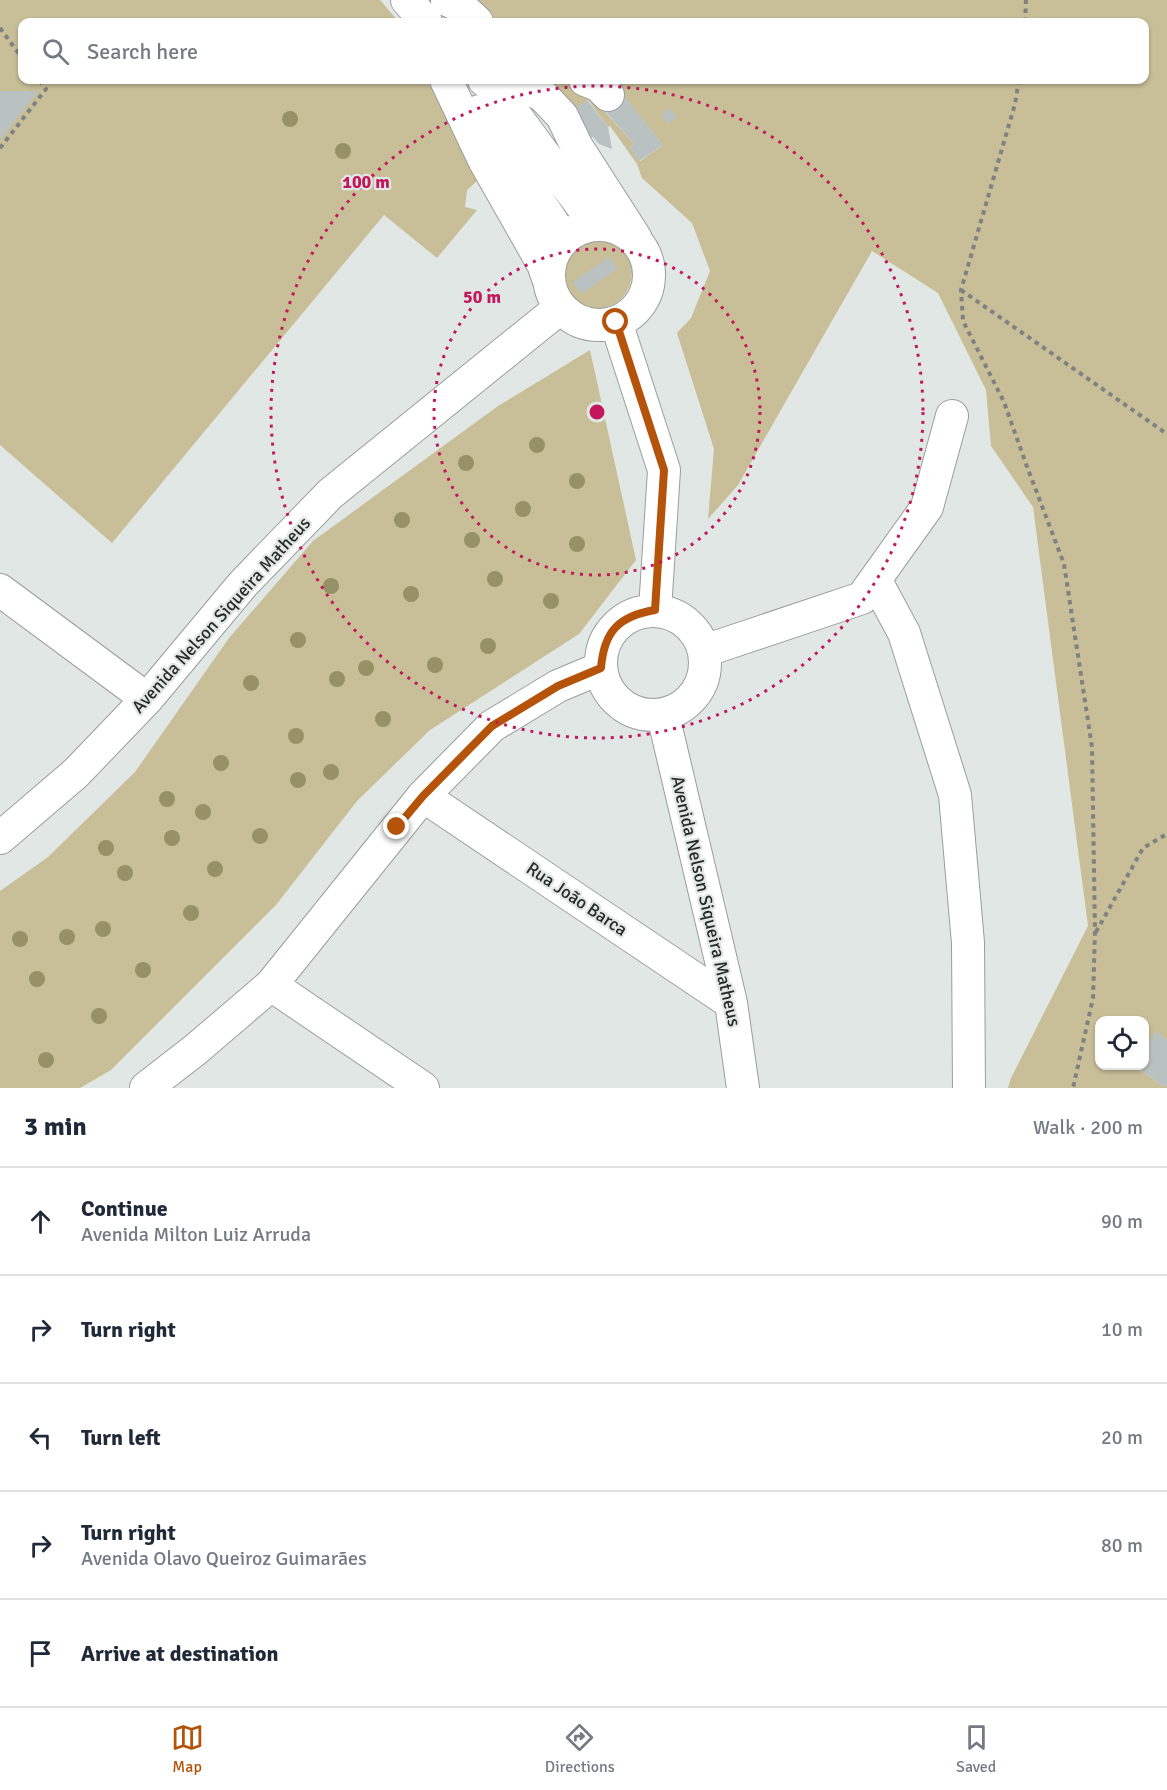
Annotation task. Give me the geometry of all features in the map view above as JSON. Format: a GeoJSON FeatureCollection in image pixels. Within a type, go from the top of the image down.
{"type":"FeatureCollection","features":[{"type":"Feature","properties":{"kind":"street"},"geometry":{"type":"LineString","coordinates":[[407,0],[423,18]]}},
{"type":"Feature","properties":{"kind":"street"},"geometry":{"type":"LineString","coordinates":[[447,0],[460,6],[473,18]]}},
{"type":"Feature","properties":{"kind":"street"},"geometry":{"type":"LineString","coordinates":[[483,84],[543,96],[562,116],[577,147],[645,254],[649,270],[648,286],[642,302],[631,314],[616,322],[601,325],[586,324],[572,318],[555,295],[543,264],[484,160],[483,84]]}},
{"type":"Feature","properties":{"kind":"street"},"geometry":{"type":"LineString","coordinates":[[483,84],[583,225]]}},
{"type":"Feature","properties":{"kind":"street"},"geometry":{"type":"LineString","coordinates":[[555,295],[549,267],[553,255],[583,225],[596,175]]}},
{"type":"Feature","properties":{"kind":"street"},"geometry":{"type":"LineString","coordinates":[[583,225],[612,226],[625,231],[636,240]]}},
{"type":"Feature","properties":{"kind":"street","name":"Avenida Nelson Siqueira Matheus"},"geometry":{"type":"LineString","coordinates":[[0,838],[76,773],[147,699],[243,584],[330,494],[555,295]]}},
{"type":"Feature","properties":{"kind":"street"},"geometry":{"type":"LineString","coordinates":[[616,322],[664,470],[655,610]]}},
{"type":"Feature","properties":{"kind":"street"},"geometry":{"type":"LineString","coordinates":[[704,651],[862,598],[927,507],[952,416]]}},
{"type":"Feature","properties":{"kind":"street"},"geometry":{"type":"LineString","coordinates":[[876,581],[904,633],[955,795],[968,943],[969,1088]]}},
{"type":"Feature","properties":{"kind":"street"},"geometry":{"type":"LineString","coordinates":[[0,590],[147,699]]}},
{"type":"Feature","properties":{"kind":"street"},"geometry":{"type":"LineString","coordinates":[[655,610],[681,618],[692,627],[704,651],[705,668],[701,683],[692,697],[680,707],[663,715],[647,715],[630,710],[615,699],[606,685],[601,668],[602,650],[615,627],[621,621],[638,613],[655,610]]}},
{"type":"Feature","properties":{"kind":"street"},"geometry":{"type":"LineString","coordinates":[[146,1088],[195,1050],[271,985],[423,796],[492,726],[558,686],[601,668]]}},
{"type":"Feature","properties":{"kind":"street","name":"Avenida Nelson Siqueira Matheus"},"geometry":{"type":"LineString","coordinates":[[663,715],[731,1003],[743,1088]]}},
{"type":"Feature","properties":{"kind":"street","name":"Rua João Barca"},"geometry":{"type":"LineString","coordinates":[[423,796],[731,1003]]}},
{"type":"Feature","properties":{"kind":"street"},"geometry":{"type":"LineString","coordinates":[[271,985],[423,1088]]}},
{"type":"Feature","properties":{"kind":"path"},"geometry":{"type":"LineString","coordinates":[[1025,18],[1026,0]]}},
{"type":"Feature","properties":{"kind":"path"},"geometry":{"type":"LineString","coordinates":[[0,28],[18,53]]}},
{"type":"Feature","properties":{"kind":"path"},"geometry":{"type":"LineString","coordinates":[[0,148],[46,89],[42,84]]}},
{"type":"Feature","properties":{"kind":"path"},"geometry":{"type":"LineString","coordinates":[[1019,84],[1016,105],[961,290],[963,321],[1004,402],[1064,564],[1092,747],[1095,932],[1093,998],[1073,1088]]}},
{"type":"Feature","properties":{"kind":"path"},"geometry":{"type":"LineString","coordinates":[[961,290],[1167,434]]}},
{"type":"Feature","properties":{"kind":"path"},"geometry":{"type":"LineString","coordinates":[[1095,932],[1143,848],[1167,834]]}},
{"type":"Feature","properties":{"kind":"shaded area"},"geometry":{"type":"Polygon","coordinates":[[[0,0],[380,0],[396,18],[18,18],[18,84],[440,84],[477,166],[476,182],[467,190],[465,207],[477,210],[437,258],[384,215],[112,543],[0,445],[0,0]]]}},
{"type":"Feature","properties":{"kind":"shaded area"},"geometry":{"type":"Polygon","coordinates":[[[431,0],[1167,0],[1167,1040],[1156,1032],[1149,1042],[1149,1016],[1095,1016],[1095,1070],[1141,1070],[1164,1087],[1167,1084],[1167,1088],[1008,1088],[1088,926],[1033,507],[991,446],[986,390],[938,293],[872,251],[738,485],[708,519],[714,449],[677,333],[691,318],[710,271],[692,223],[642,178],[637,164],[588,100],[576,108],[582,117],[576,122],[533,84],[1149,84],[1149,18],[445,18],[431,0]],[[617,88],[598,104],[634,144],[630,148],[640,161],[663,145],[617,88]]]}},
{"type":"Feature","properties":{"kind":"shaded area"},"geometry":{"type":"Polygon","coordinates":[[[596,237],[616,243],[626,253],[632,273],[626,293],[616,303],[596,309],[576,303],[566,293],[560,273],[566,253],[576,243],[596,237]]]}},
{"type":"Feature","properties":{"kind":"shaded area"},"geometry":{"type":"Polygon","coordinates":[[[590,350],[636,560],[579,634],[430,730],[357,801],[276,905],[111,1070],[80,1088],[0,1088],[0,891],[48,857],[135,772],[229,638],[313,541],[498,406],[590,350]]]}},
{"type":"Feature","properties":{"kind":"building"},"geometry":{"type":"Polygon","coordinates":[[[617,87],[663,145],[639,161],[630,148],[634,144],[598,103],[617,87]]]}},
{"type":"Feature","properties":{"kind":"building"},"geometry":{"type":"Polygon","coordinates":[[[0,91],[38,91],[0,140],[0,91]]]}},
{"type":"Feature","properties":{"kind":"building"},"geometry":{"type":"Polygon","coordinates":[[[587,100],[608,127],[612,149],[599,144],[593,137],[580,136],[572,125],[582,117],[576,108],[587,100]]]}},
{"type":"Feature","properties":{"kind":"building"},"geometry":{"type":"Polygon","coordinates":[[[670,108],[677,117],[668,124],[662,114],[670,108]]]}},
{"type":"Feature","properties":{"kind":"building"},"geometry":{"type":"Polygon","coordinates":[[[609,257],[617,269],[581,294],[573,282],[609,257]]]}},
{"type":"Feature","properties":{"kind":"building"},"geometry":{"type":"Polygon","coordinates":[[[1156,1031],[1167,1040],[1167,1084],[1164,1087],[1141,1070],[1149,1070],[1149,1040],[1156,1031]]]}},
{"type":"Feature","properties":{"kind":"route"},"geometry":{"type":"LineString","coordinates":[[397,827],[423,796],[492,726],[558,686],[601,668],[602,650],[609,634],[621,621],[638,613],[655,610],[664,470],[616,322]]}}]}
